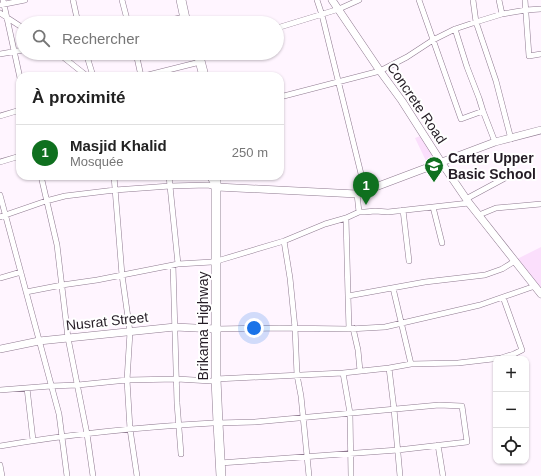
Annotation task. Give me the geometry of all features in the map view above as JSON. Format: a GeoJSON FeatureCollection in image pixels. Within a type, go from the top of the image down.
{"type":"FeatureCollection","features":[{"type":"Feature","properties":{"kind":"highway"},"geometry":{"type":"LineString","coordinates":[[181,0],[186,16]]}},
{"type":"Feature","properties":{"kind":"highway"},"geometry":{"type":"LineString","coordinates":[[186,0],[188,16]]}},
{"type":"Feature","properties":{"kind":"highway"},"geometry":{"type":"LineString","coordinates":[[195,60],[198,72]]}},
{"type":"Feature","properties":{"kind":"highway"},"geometry":{"type":"LineString","coordinates":[[200,60],[203,72]]}},
{"type":"Feature","properties":{"kind":"highway","name":"Brikama Highway"},"geometry":{"type":"LineString","coordinates":[[213,180],[216,476]]}},
{"type":"Feature","properties":{"kind":"highway","name":"Brikama Highway"},"geometry":{"type":"LineString","coordinates":[[215,423],[221,476]]}},
{"type":"Feature","properties":{"kind":"street"},"geometry":{"type":"LineString","coordinates":[[19,72],[8,18],[2,3],[25,0]]}},
{"type":"Feature","properties":{"kind":"street"},"geometry":{"type":"LineString","coordinates":[[73,0],[76,16]]}},
{"type":"Feature","properties":{"kind":"street"},"geometry":{"type":"LineString","coordinates":[[122,0],[126,16]]}},
{"type":"Feature","properties":{"kind":"street"},"geometry":{"type":"LineString","coordinates":[[317,0],[365,190]]}},
{"type":"Feature","properties":{"kind":"street","name":"Concrete Road"},"geometry":{"type":"LineString","coordinates":[[332,0],[402,101],[467,201],[541,294]]}},
{"type":"Feature","properties":{"kind":"street"},"geometry":{"type":"LineString","coordinates":[[284,26],[322,15],[359,0]]}},
{"type":"Feature","properties":{"kind":"street"},"geometry":{"type":"LineString","coordinates":[[419,0],[461,118],[483,111]]}},
{"type":"Feature","properties":{"kind":"street"},"geometry":{"type":"LineString","coordinates":[[473,0],[476,22],[496,81],[511,138]]}},
{"type":"Feature","properties":{"kind":"street"},"geometry":{"type":"LineString","coordinates":[[499,0],[502,14]]}},
{"type":"Feature","properties":{"kind":"street"},"geometry":{"type":"LineString","coordinates":[[525,0],[529,56],[541,54]]}},
{"type":"Feature","properties":{"kind":"street"},"geometry":{"type":"LineString","coordinates":[[284,96],[380,71],[455,29],[502,14],[526,10],[541,10]]}},
{"type":"Feature","properties":{"kind":"street"},"geometry":{"type":"LineString","coordinates":[[0,13],[16,23]]}},
{"type":"Feature","properties":{"kind":"street"},"geometry":{"type":"LineString","coordinates":[[455,29],[467,67],[495,142]]}},
{"type":"Feature","properties":{"kind":"street"},"geometry":{"type":"LineString","coordinates":[[0,54],[14,52]]}},
{"type":"Feature","properties":{"kind":"street"},"geometry":{"type":"LineString","coordinates":[[67,60],[83,72]]}},
{"type":"Feature","properties":{"kind":"street"},"geometry":{"type":"LineString","coordinates":[[88,60],[92,72]]}},
{"type":"Feature","properties":{"kind":"street"},"geometry":{"type":"LineString","coordinates":[[138,60],[142,72]]}},
{"type":"Feature","properties":{"kind":"street"},"geometry":{"type":"LineString","coordinates":[[161,72],[196,64]]}},
{"type":"Feature","properties":{"kind":"street"},"geometry":{"type":"LineString","coordinates":[[0,116],[16,111]]}},
{"type":"Feature","properties":{"kind":"street"},"geometry":{"type":"LineString","coordinates":[[3,217],[46,201],[65,196],[115,190],[208,185],[213,180],[357,194],[495,142],[541,130]]}},
{"type":"Feature","properties":{"kind":"street"},"geometry":{"type":"LineString","coordinates":[[0,162],[16,157]]}},
{"type":"Feature","properties":{"kind":"street"},"geometry":{"type":"LineString","coordinates":[[26,292],[176,265],[214,261],[284,241],[359,212],[388,212],[433,207],[467,201],[505,178]]}},
{"type":"Feature","properties":{"kind":"street"},"geometry":{"type":"LineString","coordinates":[[42,180],[57,245],[68,338],[88,434],[93,476]]}},
{"type":"Feature","properties":{"kind":"street"},"geometry":{"type":"LineString","coordinates":[[114,180],[122,275],[130,332],[127,380],[130,429],[137,476]]}},
{"type":"Feature","properties":{"kind":"street"},"geometry":{"type":"LineString","coordinates":[[169,180],[176,265],[175,327],[181,454]]}},
{"type":"Feature","properties":{"kind":"street"},"geometry":{"type":"LineString","coordinates":[[0,194],[3,217],[21,272],[59,414],[67,476]]}},
{"type":"Feature","properties":{"kind":"street"},"geometry":{"type":"LineString","coordinates":[[357,194],[359,212]]}},
{"type":"Feature","properties":{"kind":"street"},"geometry":{"type":"LineString","coordinates":[[479,215],[496,208],[541,204]]}},
{"type":"Feature","properties":{"kind":"street"},"geometry":{"type":"LineString","coordinates":[[433,207],[442,243]]}},
{"type":"Feature","properties":{"kind":"street"},"geometry":{"type":"LineString","coordinates":[[403,210],[409,261]]}},
{"type":"Feature","properties":{"kind":"street"},"geometry":{"type":"LineString","coordinates":[[346,218],[348,296],[351,328],[358,350],[360,371]]}},
{"type":"Feature","properties":{"kind":"street"},"geometry":{"type":"LineString","coordinates":[[284,241],[290,278],[295,328],[297,374],[304,417],[309,476]]}},
{"type":"Feature","properties":{"kind":"street"},"geometry":{"type":"LineString","coordinates":[[348,296],[425,282],[485,275],[502,269],[515,261]]}},
{"type":"Feature","properties":{"kind":"street"},"geometry":{"type":"LineString","coordinates":[[0,278],[21,272]]}},
{"type":"Feature","properties":{"kind":"street"},"geometry":{"type":"LineString","coordinates":[[214,329],[386,327],[480,305],[535,286]]}},
{"type":"Feature","properties":{"kind":"street"},"geometry":{"type":"LineString","coordinates":[[393,288],[411,364]]}},
{"type":"Feature","properties":{"kind":"street"},"geometry":{"type":"LineString","coordinates":[[0,390],[127,380],[214,380],[297,374],[343,373],[411,364],[458,363],[501,358],[522,350],[503,297]]}},
{"type":"Feature","properties":{"kind":"street","name":"Nusrat Street"},"geometry":{"type":"LineString","coordinates":[[0,349],[39,341],[175,327],[214,329]]}},
{"type":"Feature","properties":{"kind":"street"},"geometry":{"type":"LineString","coordinates":[[389,368],[400,476]]}},
{"type":"Feature","properties":{"kind":"street"},"geometry":{"type":"LineString","coordinates":[[343,373],[350,413],[351,476]]}},
{"type":"Feature","properties":{"kind":"street"},"geometry":{"type":"LineString","coordinates":[[27,388],[33,440]]}},
{"type":"Feature","properties":{"kind":"street"},"geometry":{"type":"LineString","coordinates":[[0,446],[62,436],[130,429],[179,425],[255,422],[439,405],[462,406],[466,442],[398,450],[220,463]]}},
{"type":"Feature","properties":{"kind":"street"},"geometry":{"type":"LineString","coordinates":[[438,445],[443,476]]}},
{"type":"Feature","properties":{"kind":"street"},"geometry":{"type":"LineString","coordinates":[[0,465],[2,476]]}},
{"type":"Feature","properties":{"kind":"shaded area"},"geometry":{"type":"Polygon","coordinates":[[[423,135],[438,158],[427,163],[415,138],[423,135]]]}},
{"type":"Feature","properties":{"kind":"shaded area"},"geometry":{"type":"Polygon","coordinates":[[[541,247],[541,289],[517,259],[541,247]]]}},
{"type":"Feature","properties":{"kind":"place","name":"Carter Upper Basic School"},"geometry":{"type":"Point","coordinates":[434,183]}},
{"type":"Feature","properties":{"kind":"place","name":"Masjid Khalid"},"geometry":{"type":"Point","coordinates":[366,205]}}]}
